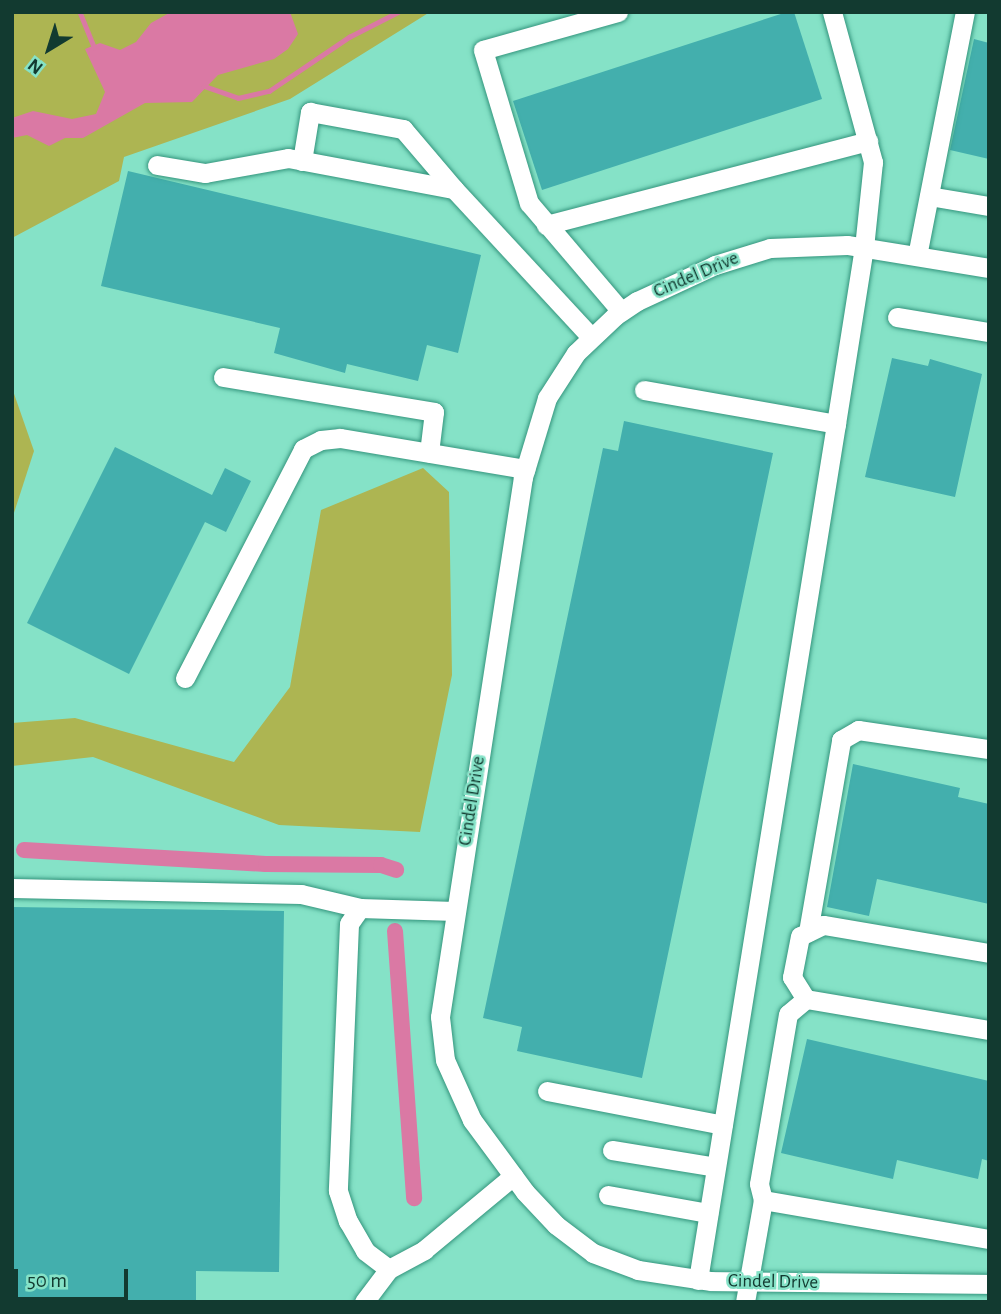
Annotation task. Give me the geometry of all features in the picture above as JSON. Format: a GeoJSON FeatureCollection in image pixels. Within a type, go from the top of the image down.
{"type":"FeatureCollection","features":[{"type":"Feature","properties":{"kind":"street"},"geometry":{"type":"LineString","coordinates":[[618,12],[483,50],[528,203],[621,312]]}},
{"type":"Feature","properties":{"kind":"street"},"geometry":{"type":"LineString","coordinates":[[698,1280],[864,247],[873,162],[832,12]]}},
{"type":"Feature","properties":{"kind":"street"},"geometry":{"type":"LineString","coordinates":[[917,256],[965,12]]}},
{"type":"Feature","properties":{"kind":"street"},"geometry":{"type":"LineString","coordinates":[[302,160],[310,112],[403,130],[591,337]]}},
{"type":"Feature","properties":{"kind":"street"},"geometry":{"type":"LineString","coordinates":[[546,225],[868,141]]}},
{"type":"Feature","properties":{"kind":"street"},"geometry":{"type":"LineString","coordinates":[[157,165],[205,173],[288,158],[454,189]]}},
{"type":"Feature","properties":{"kind":"street"},"geometry":{"type":"LineString","coordinates":[[929,196],[989,206]]}},
{"type":"Feature","properties":{"kind":"street","name":"Cindel Drive"},"geometry":{"type":"LineString","coordinates":[[989,268],[864,247],[825,244],[769,248],[688,275],[621,312],[591,337],[547,398],[525,469],[441,996],[445,1060],[461,1101],[513,1176],[556,1225],[593,1253],[638,1270],[698,1280],[989,1284]]}},
{"type":"Feature","properties":{"kind":"street"},"geometry":{"type":"LineString","coordinates":[[897,317],[989,332]]}},
{"type":"Feature","properties":{"kind":"street"},"geometry":{"type":"LineString","coordinates":[[223,377],[434,412],[429,453]]}},
{"type":"Feature","properties":{"kind":"street"},"geometry":{"type":"LineString","coordinates":[[644,390],[836,424]]}},
{"type":"Feature","properties":{"kind":"street"},"geometry":{"type":"LineString","coordinates":[[185,678],[303,449],[321,440],[340,438],[525,469]]}},
{"type":"Feature","properties":{"kind":"street"},"geometry":{"type":"LineString","coordinates":[[808,932],[841,740],[858,730],[989,749]]}},
{"type":"Feature","properties":{"kind":"street"},"geometry":{"type":"LineString","coordinates":[[12,888],[301,894],[360,908],[455,911]]}},
{"type":"Feature","properties":{"kind":"street"},"geometry":{"type":"LineString","coordinates":[[360,908],[349,924],[338,1191],[348,1221],[365,1251],[389,1269]]}},
{"type":"Feature","properties":{"kind":"street"},"geometry":{"type":"LineString","coordinates":[[989,953],[823,925],[800,936],[792,977],[806,999],[989,1030]]}},
{"type":"Feature","properties":{"kind":"street"},"geometry":{"type":"LineString","coordinates":[[745,1302],[763,1200],[759,1184],[788,1014],[806,999]]}},
{"type":"Feature","properties":{"kind":"street"},"geometry":{"type":"LineString","coordinates":[[547,1091],[723,1125]]}},
{"type":"Feature","properties":{"kind":"street"},"geometry":{"type":"LineString","coordinates":[[612,1150],[716,1167]]}},
{"type":"Feature","properties":{"kind":"street"},"geometry":{"type":"LineString","coordinates":[[364,1302],[389,1269],[424,1250],[513,1176]]}},
{"type":"Feature","properties":{"kind":"street"},"geometry":{"type":"LineString","coordinates":[[608,1195],[708,1213]]}},
{"type":"Feature","properties":{"kind":"street"},"geometry":{"type":"LineString","coordinates":[[763,1200],[989,1239]]}},
{"type":"Feature","properties":{"kind":"green space"},"geometry":{"type":"Polygon","coordinates":[[[12,12],[430,12],[290,99],[124,157],[119,181],[12,238],[12,12]]]}},
{"type":"Feature","properties":{"kind":"green space"},"geometry":{"type":"Polygon","coordinates":[[[12,388],[34,451],[12,519],[12,388]]]}},
{"type":"Feature","properties":{"kind":"green space"},"geometry":{"type":"Polygon","coordinates":[[[423,468],[449,492],[452,675],[420,832],[279,825],[93,757],[12,766],[12,723],[75,718],[234,762],[290,687],[321,510],[423,468]]]}},
{"type":"Feature","properties":{"kind":"shaded area"},"geometry":{"type":"Polygon","coordinates":[[[171,12],[290,12],[298,34],[288,49],[274,59],[218,75],[192,102],[145,103],[83,138],[65,138],[49,146],[27,135],[12,138],[12,118],[33,111],[72,119],[96,114],[105,92],[85,49],[100,43],[120,50],[136,42],[151,23],[171,12]]]}},
{"type":"Feature","properties":{"kind":"building"},"geometry":{"type":"Polygon","coordinates":[[[787,12],[794,12],[822,99],[542,190],[513,101],[787,12]]]}},
{"type":"Feature","properties":{"kind":"building"},"geometry":{"type":"Polygon","coordinates":[[[974,39],[989,43],[989,159],[950,150],[974,39]]]}},
{"type":"Feature","properties":{"kind":"building"},"geometry":{"type":"Polygon","coordinates":[[[128,171],[481,255],[458,353],[427,345],[418,381],[347,364],[345,373],[274,353],[280,328],[101,286],[128,171]]]}},
{"type":"Feature","properties":{"kind":"building"},"geometry":{"type":"Polygon","coordinates":[[[892,358],[928,366],[930,359],[982,374],[955,497],[865,477],[892,358]]]}},
{"type":"Feature","properties":{"kind":"building"},"geometry":{"type":"Polygon","coordinates":[[[624,421],[773,453],[642,1078],[517,1051],[522,1027],[483,1018],[603,448],[618,451],[624,421]]]}},
{"type":"Feature","properties":{"kind":"building"},"geometry":{"type":"Polygon","coordinates":[[[115,447],[212,495],[225,468],[251,481],[226,532],[205,522],[129,674],[27,623],[115,447]]]}},
{"type":"Feature","properties":{"kind":"building"},"geometry":{"type":"Polygon","coordinates":[[[853,764],[960,788],[958,797],[989,804],[989,904],[877,879],[869,916],[827,907],[853,764]]]}},
{"type":"Feature","properties":{"kind":"building"},"geometry":{"type":"Polygon","coordinates":[[[12,907],[284,911],[279,1272],[196,1271],[196,1302],[12,1302],[12,907]]]}},
{"type":"Feature","properties":{"kind":"building"},"geometry":{"type":"Polygon","coordinates":[[[807,1039],[989,1081],[989,1161],[982,1159],[978,1179],[897,1160],[893,1179],[781,1153],[807,1039]]]}},
{"type":"Feature","properties":{"kind":"waterway"},"geometry":{"type":"LineString","coordinates":[[80,12],[94,47]]}},
{"type":"Feature","properties":{"kind":"waterway"},"geometry":{"type":"LineString","coordinates":[[204,86],[238,98],[269,91],[349,37],[398,12]]}},
{"type":"Feature","properties":{"kind":"waterway"},"geometry":{"type":"LineString","coordinates":[[24,850],[266,864],[381,865],[396,870]]}},
{"type":"Feature","properties":{"kind":"waterway"},"geometry":{"type":"LineString","coordinates":[[395,931],[414,1198]]}}]}
